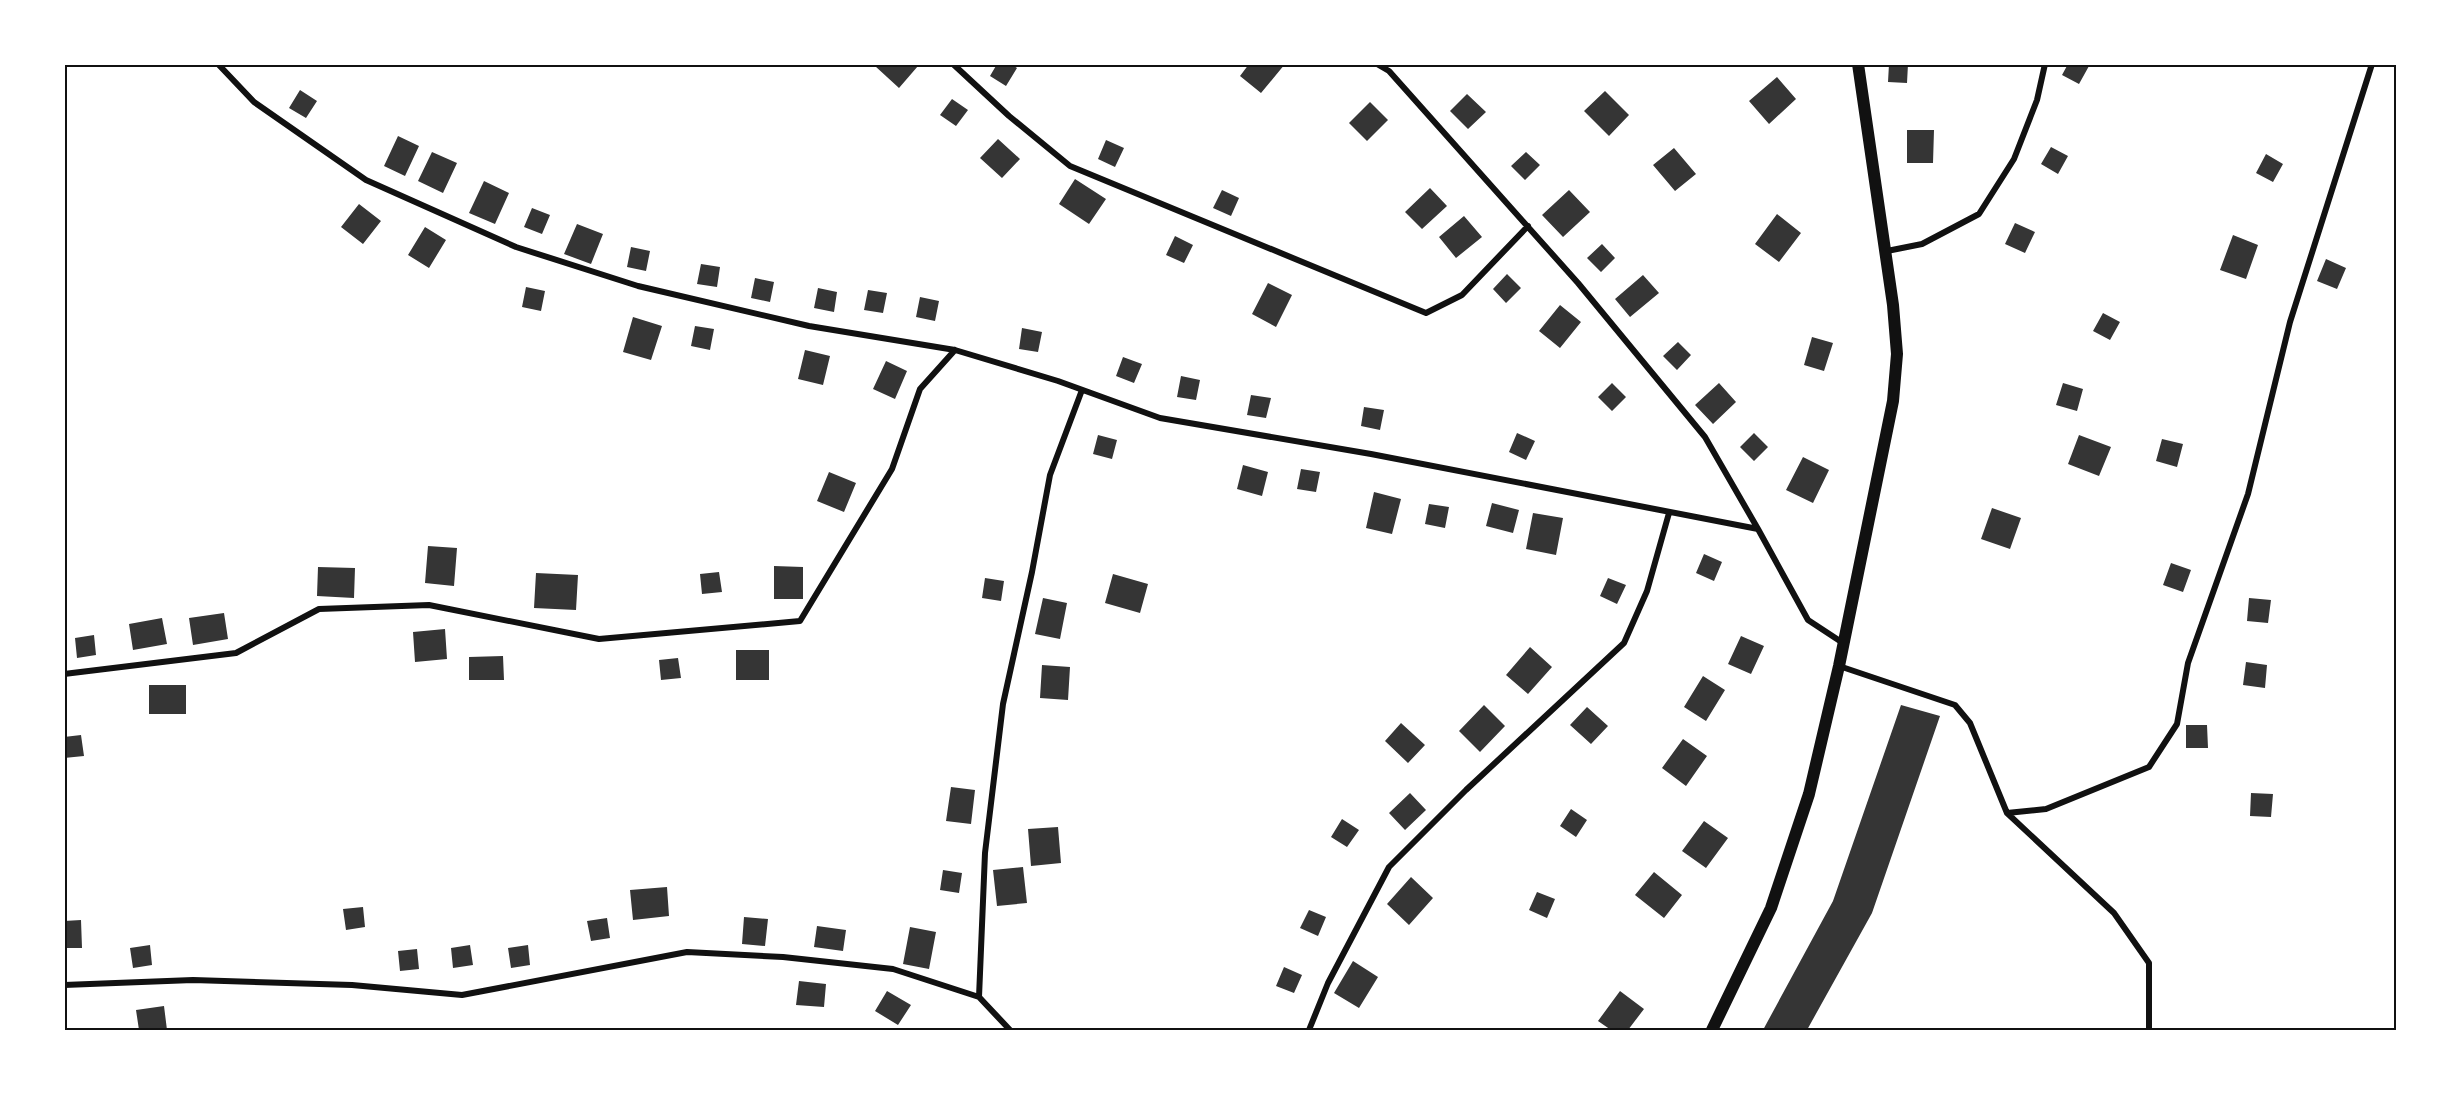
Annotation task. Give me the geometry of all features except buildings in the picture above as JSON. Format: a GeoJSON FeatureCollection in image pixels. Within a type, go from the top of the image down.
{"type":"FeatureCollection","features":[{"type":"Feature","properties":{"kind":"main road"},"geometry":{"type":"LineString","coordinates":[[1712,1030],[1771,908],[1809,794],[1844,643],[1893,401],[1897,354],[1887,251],[1858,64]]}},
{"type":"Feature","properties":{"kind":"street"},"geometry":{"type":"LineString","coordinates":[[218,64],[254,102],[366,180],[516,247],[638,286],[809,326],[955,350],[1082,390],[1160,418],[1371,454],[1758,529]]}},
{"type":"Feature","properties":{"kind":"street"},"geometry":{"type":"LineString","coordinates":[[953,64],[1009,116],[1070,166],[1426,313],[1462,295],[1528,226]]}},
{"type":"Feature","properties":{"kind":"street"},"geometry":{"type":"LineString","coordinates":[[1377,64],[1389,71],[1528,226],[1705,437],[1808,620],[1844,643]]}},
{"type":"Feature","properties":{"kind":"street"},"geometry":{"type":"LineString","coordinates":[[1887,251],[1922,244],[1979,214],[2014,159],[2037,100],[2045,64]]}},
{"type":"Feature","properties":{"kind":"street"},"geometry":{"type":"LineString","coordinates":[[2007,813],[2046,809],[2149,767],[2177,724],[2188,663],[2248,494],[2290,322],[2372,64]]}},
{"type":"Feature","properties":{"kind":"street"},"geometry":{"type":"LineString","coordinates":[[64,674],[236,652],[319,609],[429,605],[598,639],[800,621],[892,469],[920,389],[955,350]]}},
{"type":"Feature","properties":{"kind":"street"},"geometry":{"type":"LineString","coordinates":[[979,997],[985,853],[1003,704],[1032,572],[1050,475],[1082,390]]}},
{"type":"Feature","properties":{"kind":"street"},"geometry":{"type":"LineString","coordinates":[[1309,1030],[1328,983],[1389,867],[1466,790],[1624,643],[1647,591],[1669,513]]}},
{"type":"Feature","properties":{"kind":"street"},"geometry":{"type":"LineString","coordinates":[[1839,666],[1955,705],[1970,723],[2007,813],[2114,913],[2149,963],[2149,1030]]}},
{"type":"Feature","properties":{"kind":"street"},"geometry":{"type":"LineString","coordinates":[[64,985],[193,980],[352,985],[462,995],[687,952],[783,957],[893,969],[979,997],[1010,1030]]}}]}
